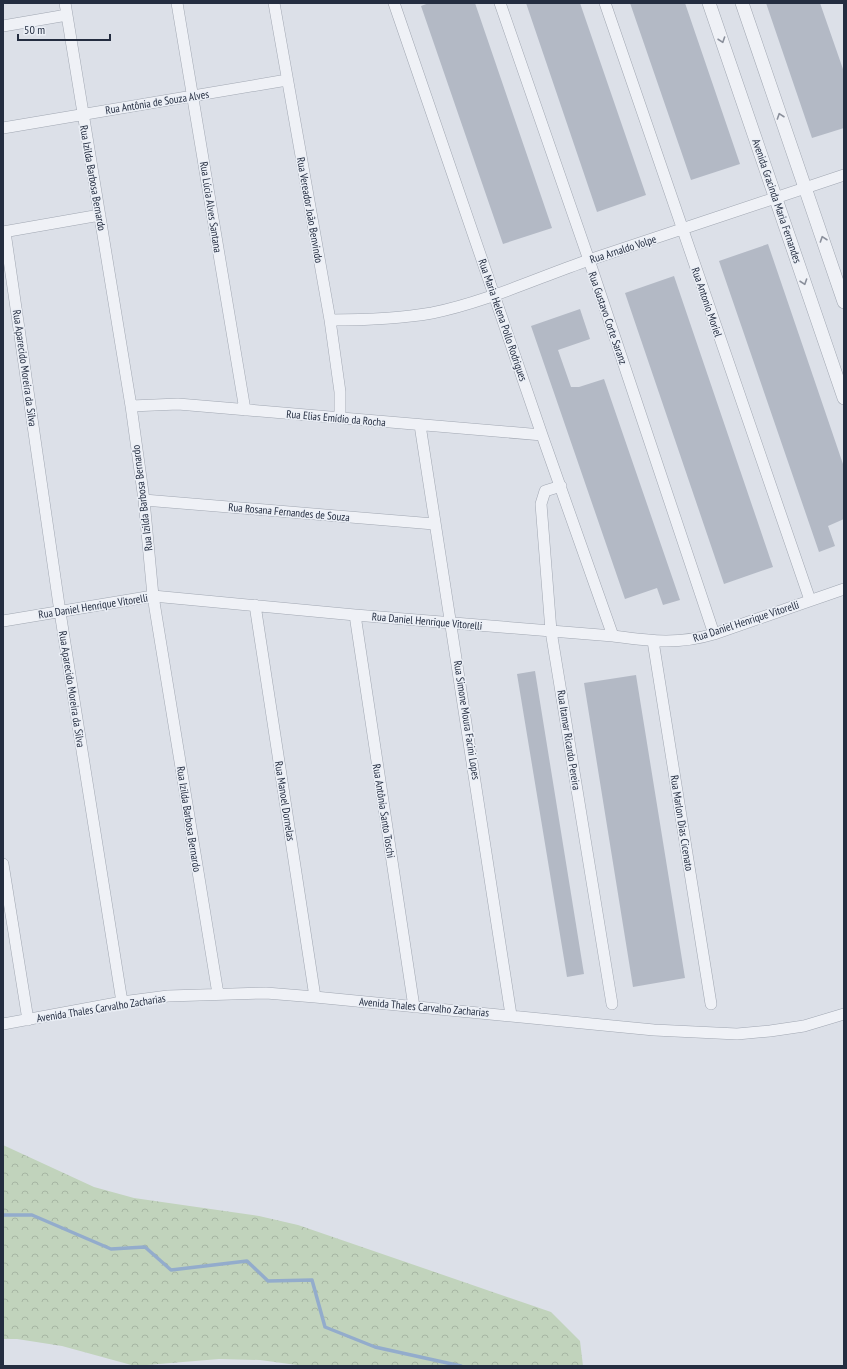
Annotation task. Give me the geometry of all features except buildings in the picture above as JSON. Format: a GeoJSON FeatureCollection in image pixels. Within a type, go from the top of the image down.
{"type":"FeatureCollection","features":[{"type":"Feature","properties":{"kind":"street","name":"Rua Izilda Barbosa Bernardo"},"geometry":{"type":"LineString","coordinates":[[65,3],[131,406],[144,500],[153,596],[218,994]]}},
{"type":"Feature","properties":{"kind":"street","name":"Rua Lúcia Alves Santana"},"geometry":{"type":"LineString","coordinates":[[176,3],[245,410]]}},
{"type":"Feature","properties":{"kind":"street","name":"Rua Vereador João Benvindo"},"geometry":{"type":"LineString","coordinates":[[274,3],[330,320],[340,392],[340,418]]}},
{"type":"Feature","properties":{"kind":"street","name":"Rua Maria Helena Pollo Rodrigues"},"geometry":{"type":"LineString","coordinates":[[394,3],[542,435],[613,636]]}},
{"type":"Feature","properties":{"kind":"street","name":"Rua Gustavo Corte Saranz"},"geometry":{"type":"LineString","coordinates":[[500,3],[589,260],[714,634]]}},
{"type":"Feature","properties":{"kind":"street","name":"Rua Antonio Moriel"},"geometry":{"type":"LineString","coordinates":[[605,3],[810,600]]}},
{"type":"Feature","properties":{"kind":"street","name":"Avenida Gracinda Maria Fernandes"},"geometry":{"type":"LineString","coordinates":[[709,3],[844,398]]}},
{"type":"Feature","properties":{"kind":"street"},"geometry":{"type":"LineString","coordinates":[[742,3],[844,302]]}},
{"type":"Feature","properties":{"kind":"street"},"geometry":{"type":"LineString","coordinates":[[3,26],[67,15]]}},
{"type":"Feature","properties":{"kind":"street","name":"Rua Antônia de Souza Alves"},"geometry":{"type":"LineString","coordinates":[[3,128],[287,80]]}},
{"type":"Feature","properties":{"kind":"street","name":"Rua Arnaldo Volpe"},"geometry":{"type":"LineString","coordinates":[[330,320],[381,319],[432,313],[495,295],[589,260],[844,175]]}},
{"type":"Feature","properties":{"kind":"street"},"geometry":{"type":"LineString","coordinates":[[4,232],[100,215]]}},
{"type":"Feature","properties":{"kind":"street","name":"Rua Aparecido Moreira da Silva"},"geometry":{"type":"LineString","coordinates":[[4,232],[60,612],[122,1002]]}},
{"type":"Feature","properties":{"kind":"street","name":"Rua Elias Emídio da Rocha"},"geometry":{"type":"LineString","coordinates":[[131,406],[178,404],[542,435]]}},
{"type":"Feature","properties":{"kind":"street","name":"Rua Simone Moura Facini Lopes"},"geometry":{"type":"LineString","coordinates":[[420,425],[434,524],[452,622],[511,1015]]}},
{"type":"Feature","properties":{"kind":"street","name":"Rua Itamar Ricardo Pereira"},"geometry":{"type":"LineString","coordinates":[[561,486],[546,491],[541,504],[551,631],[612,1004]]}},
{"type":"Feature","properties":{"kind":"street","name":"Rua Rosana Fernandes de Souza"},"geometry":{"type":"LineString","coordinates":[[144,500],[434,524]]}},
{"type":"Feature","properties":{"kind":"street","name":"Rua Daniel Henrique Vitorelli"},"geometry":{"type":"LineString","coordinates":[[3,621],[153,596],[355,615],[613,636],[653,641],[693,640],[844,589]]}},
{"type":"Feature","properties":{"kind":"street","name":"Rua Manoel Dornelas"},"geometry":{"type":"LineString","coordinates":[[255,605],[315,997]]}},
{"type":"Feature","properties":{"kind":"street","name":"Rua Antônia Santo Toschi"},"geometry":{"type":"LineString","coordinates":[[355,615],[414,1007]]}},
{"type":"Feature","properties":{"kind":"street","name":"Rua Marlon Dias Cicenato"},"geometry":{"type":"LineString","coordinates":[[653,641],[711,1004]]}},
{"type":"Feature","properties":{"kind":"street"},"geometry":{"type":"LineString","coordinates":[[3,864],[28,1020]]}},
{"type":"Feature","properties":{"kind":"street","name":"Avenida Thales Carvalho Zacharias"},"geometry":{"type":"LineString","coordinates":[[3,1024],[122,1002],[168,996],[266,993],[511,1015],[654,1030],[737,1034],[804,1026],[844,1014]]}},
{"type":"Feature","properties":{"kind":"green space"},"geometry":{"type":"Polygon","coordinates":[[[3,1145],[94,1187],[134,1198],[259,1216],[298,1225],[551,1312],[580,1341],[583,1366],[304,1366],[260,1360],[219,1359],[135,1366],[62,1346],[17,1339],[3,1339],[3,1145]]]}},
{"type":"Feature","properties":{"kind":"waterway"},"geometry":{"type":"LineString","coordinates":[[3,1215],[32,1215],[111,1249],[145,1247],[171,1270],[247,1261],[268,1281],[312,1280],[325,1327],[375,1347],[461,1366]]}}]}
